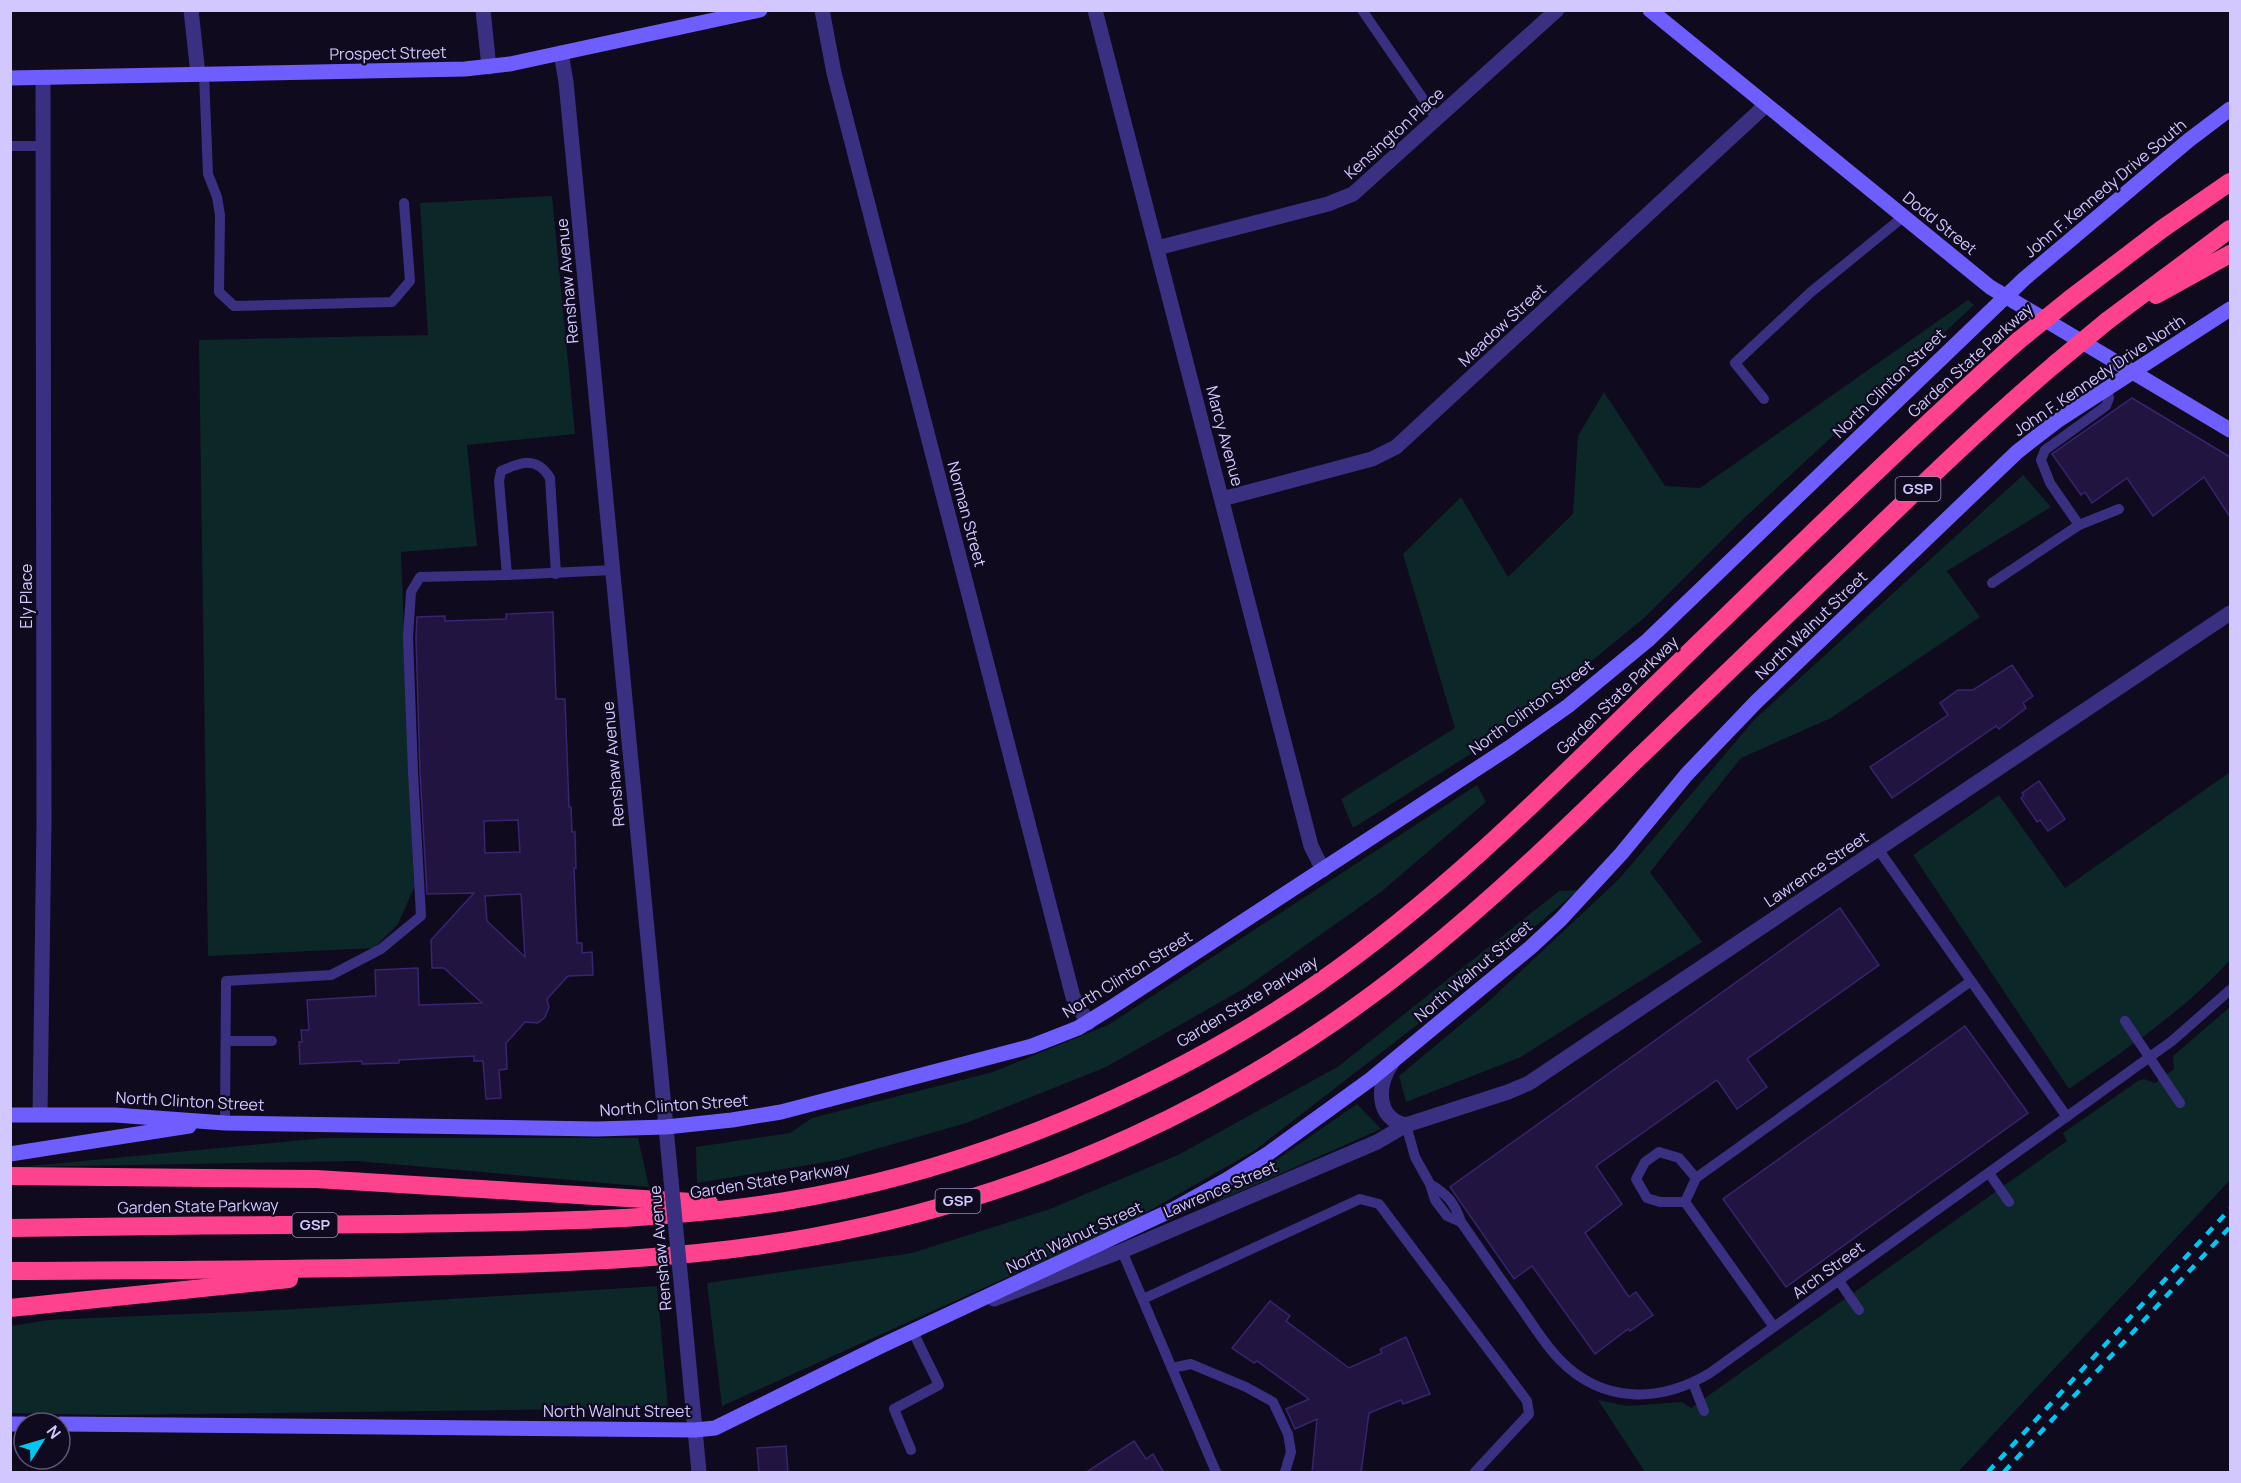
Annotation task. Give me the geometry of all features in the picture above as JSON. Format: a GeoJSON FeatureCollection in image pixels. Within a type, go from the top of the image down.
{"type":"FeatureCollection","features":[{"type":"Feature","properties":{"kind":"highway","name":"Garden State Parkway"},"geometry":{"type":"LineString","coordinates":[[10,1228],[551,1222],[655,1217],[824,1194],[889,1178],[996,1145],[1113,1098],[1245,1030],[1294,999],[1350,960],[1430,896],[1533,804],[1896,452],[2018,341],[2152,236],[2230,182]]}},
{"type":"Feature","properties":{"kind":"highway","name":"GSP"},"geometry":{"type":"LineString","coordinates":[[10,1272],[544,1264],[646,1259],[712,1252],[813,1237],[913,1215],[1041,1174],[1114,1145],[1185,1111],[1263,1068],[1311,1038],[1393,979],[1471,915],[1521,870],[1976,434],[2107,321],[2230,229]]}},
{"type":"Feature","properties":{"kind":"highway"},"geometry":{"type":"LineString","coordinates":[[2107,321],[2230,254]]}},
{"type":"Feature","properties":{"kind":"highway"},"geometry":{"type":"LineString","coordinates":[[10,1176],[315,1179],[756,1205]]}},
{"type":"Feature","properties":{"kind":"highway"},"geometry":{"type":"LineString","coordinates":[[10,1308],[409,1267]]}},
{"type":"Feature","properties":{"kind":"main road","name":"Prospect Street"},"geometry":{"type":"LineString","coordinates":[[10,78],[489,67],[561,53],[717,15],[760,10]]}},
{"type":"Feature","properties":{"kind":"main road","name":"Dodd Street"},"geometry":{"type":"LineString","coordinates":[[1650,10],[1903,217],[2005,297],[2230,430]]}},
{"type":"Feature","properties":{"kind":"main road","name":"John F. Kennedy Drive South"},"geometry":{"type":"LineString","coordinates":[[2005,297],[2081,230],[2230,109]]}},
{"type":"Feature","properties":{"kind":"main road","name":"North Clinton Street"},"geometry":{"type":"LineString","coordinates":[[10,1115],[115,1114],[225,1123],[597,1129],[666,1126],[732,1120],[781,1112],[1032,1046],[1064,1035],[1088,1023],[1323,870],[1568,706],[1640,647],[1692,599],[2005,297]]}},
{"type":"Feature","properties":{"kind":"main road","name":"John F. Kennedy Drive North"},"geometry":{"type":"LineString","coordinates":[[1888,577],[2030,440],[2230,309]]}},
{"type":"Feature","properties":{"kind":"main road","name":"North Walnut Street"},"geometry":{"type":"LineString","coordinates":[[72,1424],[695,1430],[715,1428],[727,1423],[913,1332],[1149,1222],[1226,1180],[1312,1123],[1392,1063],[1562,919],[1606,871],[1686,774],[1806,653],[1888,577]]}},
{"type":"Feature","properties":{"kind":"main road"},"geometry":{"type":"LineString","coordinates":[[10,1154],[182,1127],[225,1123]]}},
{"type":"Feature","properties":{"kind":"street"},"geometry":{"type":"LineString","coordinates":[[191,10],[201,74]]}},
{"type":"Feature","properties":{"kind":"street"},"geometry":{"type":"LineString","coordinates":[[483,10],[489,67]]}},
{"type":"Feature","properties":{"kind":"street","name":"Norman Street"},"geometry":{"type":"LineString","coordinates":[[822,10],[837,84],[1073,996],[1088,1023]]}},
{"type":"Feature","properties":{"kind":"street","name":"Marcy Avenue"},"geometry":{"type":"LineString","coordinates":[[1095,10],[1311,846],[1323,870]]}},
{"type":"Feature","properties":{"kind":"street","name":"Kensington Place"},"geometry":{"type":"LineString","coordinates":[[1157,248],[1341,200],[1363,186],[1557,10]]}},
{"type":"Feature","properties":{"kind":"street","name":"Renshaw Avenue"},"geometry":{"type":"LineString","coordinates":[[561,53],[567,94],[699,1473]]}},
{"type":"Feature","properties":{"kind":"street","name":"Ely Place"},"geometry":{"type":"LineString","coordinates":[[40,1115],[44,811],[43,78]]}},
{"type":"Feature","properties":{"kind":"street","name":"Meadow Street"},"geometry":{"type":"LineString","coordinates":[[1222,499],[1372,459],[1396,447],[1766,105]]}},
{"type":"Feature","properties":{"kind":"street","name":"Lawrence Street"},"geometry":{"type":"LineString","coordinates":[[944,1318],[1122,1251],[1377,1142],[1406,1125],[1508,1092],[1534,1080],[2230,613]]}},
{"type":"Feature","properties":{"kind":"street"},"geometry":{"type":"LineString","coordinates":[[1392,1063],[1382,1080],[1381,1096],[1390,1117],[1406,1125]]}},
{"type":"Feature","properties":{"kind":"lane"},"geometry":{"type":"LineString","coordinates":[[1362,10],[1437,119]]}},
{"type":"Feature","properties":{"kind":"lane"},"geometry":{"type":"LineString","coordinates":[[201,74],[208,174],[217,197],[220,215],[219,292],[234,306],[392,302],[410,281],[404,203]]}},
{"type":"Feature","properties":{"kind":"lane"},"geometry":{"type":"LineString","coordinates":[[10,146],[43,147]]}},
{"type":"Feature","properties":{"kind":"lane"},"geometry":{"type":"LineString","coordinates":[[1764,399],[1735,363],[1811,292],[1903,217]]}},
{"type":"Feature","properties":{"kind":"lane"},"geometry":{"type":"LineString","coordinates":[[2079,525],[2050,483],[2041,460],[2045,450],[2106,406],[2109,398],[2107,388]]}},
{"type":"Feature","properties":{"kind":"lane"},"geometry":{"type":"LineString","coordinates":[[507,575],[499,481],[501,471],[516,465],[533,463],[544,467],[550,478],[556,574]]}},
{"type":"Feature","properties":{"kind":"lane"},"geometry":{"type":"LineString","coordinates":[[1992,583],[2079,525],[2119,509]]}},
{"type":"Feature","properties":{"kind":"lane"},"geometry":{"type":"LineString","coordinates":[[225,1123],[226,981],[331,975],[381,949],[421,916],[408,648],[411,592],[420,577],[556,574],[613,570]]}},
{"type":"Feature","properties":{"kind":"lane"},"geometry":{"type":"LineString","coordinates":[[1878,849],[2067,1117]]}},
{"type":"Feature","properties":{"kind":"lane"},"geometry":{"type":"LineString","coordinates":[[1685,1202],[1696,1178],[1971,981]]}},
{"type":"Feature","properties":{"kind":"lane","name":"Arch Street"},"geometry":{"type":"LineString","coordinates":[[1406,1125],[1415,1157],[1430,1184],[1445,1192],[1457,1208],[1461,1222],[1550,1349],[1563,1364],[1579,1377],[1614,1392],[1638,1395],[1667,1392],[1693,1383],[1839,1281],[2150,1058],[2194,1024],[2230,990]]}},
{"type":"Feature","properties":{"kind":"lane"},"geometry":{"type":"LineString","coordinates":[[2125,1021],[2180,1103]]}},
{"type":"Feature","properties":{"kind":"lane"},"geometry":{"type":"LineString","coordinates":[[226,1041],[272,1041]]}},
{"type":"Feature","properties":{"kind":"lane"},"geometry":{"type":"LineString","coordinates":[[1685,1202],[1660,1202],[1647,1198],[1636,1179],[1645,1162],[1659,1152],[1679,1158],[1696,1178]]}},
{"type":"Feature","properties":{"kind":"lane"},"geometry":{"type":"LineString","coordinates":[[1989,1173],[2009,1203]]}},
{"type":"Feature","properties":{"kind":"lane"},"geometry":{"type":"LineString","coordinates":[[1143,1299],[1360,1199],[1378,1204],[1527,1401],[1529,1414],[1474,1473]]}},
{"type":"Feature","properties":{"kind":"lane"},"geometry":{"type":"LineString","coordinates":[[1685,1202],[1774,1327]]}},
{"type":"Feature","properties":{"kind":"lane"},"geometry":{"type":"LineString","coordinates":[[1122,1251],[1216,1473]]}},
{"type":"Feature","properties":{"kind":"lane"},"geometry":{"type":"LineString","coordinates":[[1839,1281],[1859,1310]]}},
{"type":"Feature","properties":{"kind":"lane"},"geometry":{"type":"LineString","coordinates":[[911,1450],[894,1409],[939,1385],[913,1332]]}},
{"type":"Feature","properties":{"kind":"lane"},"geometry":{"type":"LineString","coordinates":[[1172,1368],[1191,1364],[1246,1387],[1273,1402],[1288,1434],[1290,1452],[1285,1473]]}},
{"type":"Feature","properties":{"kind":"lane"},"geometry":{"type":"LineString","coordinates":[[1693,1383],[1704,1411]]}},
{"type":"Feature","properties":{"kind":"green space"},"geometry":{"type":"Polygon","coordinates":[[[552,196],[575,434],[467,445],[477,546],[401,552],[414,888],[398,924],[374,948],[208,956],[199,340],[428,335],[420,203],[552,196]]]}},
{"type":"Feature","properties":{"kind":"green space"},"geometry":{"type":"Polygon","coordinates":[[[1968,300],[1974,305],[1740,522],[1644,618],[1504,733],[1353,828],[1341,799],[1455,728],[1403,554],[1461,497],[1508,577],[1573,514],[1578,436],[1604,392],[1665,486],[1700,488],[1968,300]]]}},
{"type":"Feature","properties":{"kind":"green space"},"geometry":{"type":"Polygon","coordinates":[[[2023,475],[2051,507],[1947,571],[1980,617],[1831,718],[1741,758],[1650,872],[1702,942],[1521,1057],[1406,1102],[1399,1076],[1489,1001],[1620,878],[1755,719],[2023,475]]]}},
{"type":"Feature","properties":{"kind":"green space"},"geometry":{"type":"Polygon","coordinates":[[[2230,772],[2230,960],[2174,1013],[2069,1089],[1913,855],[1999,795],[2065,888],[2230,772]]]}},
{"type":"Feature","properties":{"kind":"green space"},"geometry":{"type":"Polygon","coordinates":[[[1477,785],[1486,802],[1381,892],[1245,988],[1106,1067],[966,1123],[838,1160],[697,1183],[696,1147],[790,1133],[812,1118],[993,1072],[1108,1025],[1477,785]]]}},
{"type":"Feature","properties":{"kind":"green space"},"geometry":{"type":"Polygon","coordinates":[[[1578,890],[1444,1004],[1254,1151],[1128,1223],[722,1406],[707,1283],[912,1253],[1050,1209],[1178,1155],[1339,1066],[1559,891],[1578,890]]]}},
{"type":"Feature","properties":{"kind":"green space"},"geometry":{"type":"Polygon","coordinates":[[[2230,1007],[2230,1180],[1958,1472],[1645,1472],[1598,1400],[1627,1406],[1682,1402],[1691,1408],[2067,1141],[2063,1133],[2138,1081],[2144,1079],[2155,1083],[2174,1069],[2173,1056],[2230,1007]]]}},
{"type":"Feature","properties":{"kind":"green space"},"geometry":{"type":"Polygon","coordinates":[[[1357,1104],[1381,1129],[1214,1203],[1357,1104]]]}},
{"type":"Feature","properties":{"kind":"green space"},"geometry":{"type":"Polygon","coordinates":[[[324,1138],[638,1138],[649,1187],[357,1161],[20,1167],[324,1138]]]}},
{"type":"Feature","properties":{"kind":"green space"},"geometry":{"type":"Polygon","coordinates":[[[657,1286],[668,1408],[109,1415],[72,1414],[72,1411],[12,1411],[11,1413],[11,1326],[48,1320],[280,1310],[657,1286]]]}},
{"type":"Feature","properties":{"kind":"building"},"geometry":{"type":"Polygon","coordinates":[[[2132,398],[2230,457],[2230,517],[2204,477],[2153,516],[2127,478],[2092,503],[2085,492],[2081,495],[2052,454],[2132,398]]]}},
{"type":"Feature","properties":{"kind":"building"},"geometry":{"type":"Polygon","coordinates":[[[553,612],[556,699],[565,699],[569,807],[571,807],[572,832],[575,832],[577,943],[582,943],[582,953],[592,952],[593,975],[568,976],[547,999],[549,1007],[545,1017],[538,1023],[525,1022],[506,1043],[507,1069],[499,1070],[501,1098],[486,1099],[483,1061],[474,1061],[474,1056],[399,1060],[399,1063],[362,1064],[362,1061],[300,1064],[301,1030],[309,1030],[307,1000],[376,996],[375,970],[418,968],[419,1005],[482,1003],[444,968],[432,968],[431,940],[474,893],[427,894],[420,772],[417,617],[445,616],[445,621],[506,619],[506,614],[553,612]],[[518,820],[484,821],[485,853],[520,852],[518,820]],[[521,894],[485,896],[487,921],[525,957],[521,894]]]}},
{"type":"Feature","properties":{"kind":"building"},"geometry":{"type":"Polygon","coordinates":[[[2012,665],[2033,696],[2023,703],[2026,708],[1999,729],[1996,726],[1892,798],[1870,767],[1948,715],[1940,703],[1958,690],[1973,690],[2012,665]]]}},
{"type":"Feature","properties":{"kind":"building"},"geometry":{"type":"Polygon","coordinates":[[[2039,781],[2065,819],[2048,831],[2040,820],[2037,822],[2021,798],[2024,795],[2022,793],[2039,781]]]}},
{"type":"Feature","properties":{"kind":"building"},"geometry":{"type":"Polygon","coordinates":[[[1840,908],[1879,965],[1747,1059],[1767,1087],[1737,1109],[1717,1080],[1596,1166],[1622,1204],[1585,1233],[1629,1297],[1636,1292],[1653,1315],[1630,1331],[1628,1329],[1595,1354],[1532,1266],[1514,1279],[1450,1187],[1840,908]]]}},
{"type":"Feature","properties":{"kind":"building"},"geometry":{"type":"Polygon","coordinates":[[[1965,1026],[2028,1113],[1786,1287],[1723,1199],[1965,1026]]]}},
{"type":"Feature","properties":{"kind":"building"},"geometry":{"type":"Polygon","coordinates":[[[1270,1301],[1290,1316],[1286,1321],[1349,1368],[1382,1353],[1380,1349],[1406,1337],[1430,1394],[1403,1404],[1401,1400],[1369,1413],[1361,1473],[1312,1473],[1317,1419],[1295,1429],[1286,1409],[1309,1399],[1257,1361],[1254,1363],[1232,1348],[1270,1301]]]}},
{"type":"Feature","properties":{"kind":"building"},"geometry":{"type":"Polygon","coordinates":[[[1134,1441],[1146,1459],[1153,1454],[1164,1473],[1085,1473],[1134,1441]]]}},
{"type":"Feature","properties":{"kind":"building"},"geometry":{"type":"Polygon","coordinates":[[[786,1446],[788,1473],[759,1473],[757,1448],[786,1446]]]}},
{"type":"Feature","properties":{"kind":"railway"},"geometry":{"type":"LineString","coordinates":[[1988,1472],[2230,1209]]}},
{"type":"Feature","properties":{"kind":"railway"},"geometry":{"type":"LineString","coordinates":[[2004,1472],[2230,1227]]}}]}
